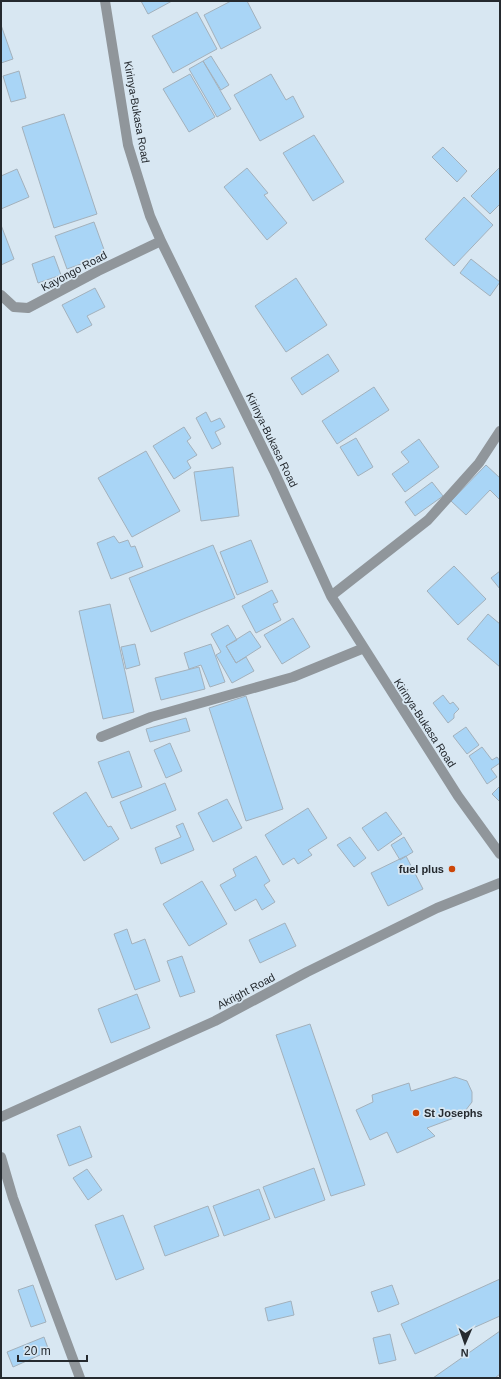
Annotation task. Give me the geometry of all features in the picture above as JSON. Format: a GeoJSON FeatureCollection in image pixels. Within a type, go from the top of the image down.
{"type":"FeatureCollection","features":[{"type":"Feature","properties":{"kind":"street","name":"Kirinya-Bukasa Road"},"geometry":{"type":"LineString","coordinates":[[105,1],[128,145],[148,209],[161,241],[274,471],[331,596],[458,796],[500,854]]}},
{"type":"Feature","properties":{"kind":"street","name":"Kayongo Road"},"geometry":{"type":"LineString","coordinates":[[1,295],[14,307],[28,308],[98,271],[161,241]]}},
{"type":"Feature","properties":{"kind":"street"},"geometry":{"type":"LineString","coordinates":[[331,596],[428,520],[478,463],[500,431]]}},
{"type":"Feature","properties":{"kind":"street"},"geometry":{"type":"LineString","coordinates":[[100,737],[151,718],[293,677],[364,648]]}},
{"type":"Feature","properties":{"kind":"street","name":"Akright Road"},"geometry":{"type":"LineString","coordinates":[[1,1117],[215,1021],[307,972],[416,918],[500,882]]}},
{"type":"Feature","properties":{"kind":"street"},"geometry":{"type":"LineString","coordinates":[[1,1157],[13,1198],[80,1378]]}},
{"type":"Feature","properties":{"kind":"building"},"geometry":{"type":"Polygon","coordinates":[[[141,1],[172,1],[148,14],[141,1]]]}},
{"type":"Feature","properties":{"kind":"building"},"geometry":{"type":"Polygon","coordinates":[[[231,1],[247,1],[261,28],[221,49],[204,15],[231,1]]]}},
{"type":"Feature","properties":{"kind":"building"},"geometry":{"type":"Polygon","coordinates":[[[197,12],[217,49],[173,73],[152,36],[197,12]]]}},
{"type":"Feature","properties":{"kind":"building"},"geometry":{"type":"Polygon","coordinates":[[[1,25],[13,59],[1,63],[1,25]]]}},
{"type":"Feature","properties":{"kind":"building"},"geometry":{"type":"Polygon","coordinates":[[[211,56],[229,85],[221,90],[203,61],[211,56]]]}},
{"type":"Feature","properties":{"kind":"building"},"geometry":{"type":"Polygon","coordinates":[[[203,61],[231,109],[217,117],[189,69],[203,61]]]}},
{"type":"Feature","properties":{"kind":"building"},"geometry":{"type":"Polygon","coordinates":[[[19,71],[26,98],[11,102],[3,76],[19,71]]]}},
{"type":"Feature","properties":{"kind":"building"},"geometry":{"type":"Polygon","coordinates":[[[190,74],[215,117],[189,132],[163,89],[190,74]]]}},
{"type":"Feature","properties":{"kind":"building"},"geometry":{"type":"Polygon","coordinates":[[[271,74],[286,100],[293,96],[304,117],[260,141],[234,95],[271,74]]]}},
{"type":"Feature","properties":{"kind":"building"},"geometry":{"type":"Polygon","coordinates":[[[64,114],[97,214],[54,228],[22,127],[64,114]]]}},
{"type":"Feature","properties":{"kind":"building"},"geometry":{"type":"Polygon","coordinates":[[[314,135],[344,182],[313,201],[283,153],[314,135]]]}},
{"type":"Feature","properties":{"kind":"building"},"geometry":{"type":"Polygon","coordinates":[[[443,147],[467,171],[457,182],[432,157],[443,147]]]}},
{"type":"Feature","properties":{"kind":"building"},"geometry":{"type":"Polygon","coordinates":[[[500,167],[500,204],[490,214],[471,196],[500,167]]]}},
{"type":"Feature","properties":{"kind":"building"},"geometry":{"type":"Polygon","coordinates":[[[247,168],[268,193],[264,195],[287,223],[267,240],[224,187],[247,168]]]}},
{"type":"Feature","properties":{"kind":"building"},"geometry":{"type":"Polygon","coordinates":[[[17,169],[29,197],[1,209],[1,176],[17,169]]]}},
{"type":"Feature","properties":{"kind":"building"},"geometry":{"type":"Polygon","coordinates":[[[464,197],[493,225],[454,266],[425,239],[464,197]]]}},
{"type":"Feature","properties":{"kind":"building"},"geometry":{"type":"Polygon","coordinates":[[[94,222],[106,255],[67,269],[55,236],[94,222]]]}},
{"type":"Feature","properties":{"kind":"building"},"geometry":{"type":"Polygon","coordinates":[[[1,225],[14,259],[1,265],[1,225]]]}},
{"type":"Feature","properties":{"kind":"building"},"geometry":{"type":"Polygon","coordinates":[[[54,256],[61,275],[38,283],[32,264],[54,256]]]}},
{"type":"Feature","properties":{"kind":"building"},"geometry":{"type":"Polygon","coordinates":[[[471,259],[500,282],[490,296],[460,273],[471,259]]]}},
{"type":"Feature","properties":{"kind":"building"},"geometry":{"type":"Polygon","coordinates":[[[296,278],[327,325],[286,352],[255,306],[296,278]]]}},
{"type":"Feature","properties":{"kind":"building"},"geometry":{"type":"Polygon","coordinates":[[[95,288],[105,307],[87,316],[92,325],[77,333],[62,305],[95,288]]]}},
{"type":"Feature","properties":{"kind":"building"},"geometry":{"type":"Polygon","coordinates":[[[328,354],[339,371],[302,395],[291,378],[328,354]]]}},
{"type":"Feature","properties":{"kind":"building"},"geometry":{"type":"Polygon","coordinates":[[[374,387],[389,410],[337,444],[322,421],[374,387]]]}},
{"type":"Feature","properties":{"kind":"building"},"geometry":{"type":"Polygon","coordinates":[[[206,412],[211,422],[220,418],[225,427],[215,432],[221,444],[212,449],[196,418],[206,412]]]}},
{"type":"Feature","properties":{"kind":"building"},"geometry":{"type":"Polygon","coordinates":[[[184,427],[191,438],[187,441],[197,455],[187,461],[191,468],[174,479],[153,446],[184,427]]]}},
{"type":"Feature","properties":{"kind":"building"},"geometry":{"type":"Polygon","coordinates":[[[356,438],[373,467],[358,476],[340,447],[356,438]]]}},
{"type":"Feature","properties":{"kind":"building"},"geometry":{"type":"Polygon","coordinates":[[[419,439],[439,467],[405,492],[392,474],[409,462],[401,452],[419,439]]]}},
{"type":"Feature","properties":{"kind":"building"},"geometry":{"type":"Polygon","coordinates":[[[146,451],[180,511],[132,537],[98,478],[146,451]]]}},
{"type":"Feature","properties":{"kind":"building"},"geometry":{"type":"Polygon","coordinates":[[[486,465],[500,478],[500,500],[490,490],[466,515],[451,501],[486,465]]]}},
{"type":"Feature","properties":{"kind":"building"},"geometry":{"type":"Polygon","coordinates":[[[233,467],[239,516],[201,521],[194,472],[233,467]]]}},
{"type":"Feature","properties":{"kind":"building"},"geometry":{"type":"Polygon","coordinates":[[[432,482],[443,496],[415,516],[405,502],[432,482]]]}},
{"type":"Feature","properties":{"kind":"building"},"geometry":{"type":"Polygon","coordinates":[[[114,536],[119,543],[128,540],[131,547],[135,546],[143,567],[111,579],[97,543],[114,536]]]}},
{"type":"Feature","properties":{"kind":"building"},"geometry":{"type":"Polygon","coordinates":[[[251,540],[268,582],[237,595],[220,552],[251,540]]]}},
{"type":"Feature","properties":{"kind":"building"},"geometry":{"type":"Polygon","coordinates":[[[213,545],[235,598],[151,632],[129,578],[213,545]]]}},
{"type":"Feature","properties":{"kind":"building"},"geometry":{"type":"Polygon","coordinates":[[[454,566],[486,599],[458,625],[427,591],[454,566]]]}},
{"type":"Feature","properties":{"kind":"building"},"geometry":{"type":"Polygon","coordinates":[[[500,571],[500,589],[491,578],[500,571]]]}},
{"type":"Feature","properties":{"kind":"building"},"geometry":{"type":"Polygon","coordinates":[[[272,590],[278,602],[273,604],[281,620],[256,633],[242,606],[272,590]]]}},
{"type":"Feature","properties":{"kind":"building"},"geometry":{"type":"Polygon","coordinates":[[[110,604],[134,712],[103,719],[79,611],[110,604]]]}},
{"type":"Feature","properties":{"kind":"building"},"geometry":{"type":"Polygon","coordinates":[[[488,614],[500,624],[500,667],[467,639],[488,614]]]}},
{"type":"Feature","properties":{"kind":"building"},"geometry":{"type":"Polygon","coordinates":[[[293,618],[310,647],[282,664],[264,635],[293,618]]]}},
{"type":"Feature","properties":{"kind":"building"},"geometry":{"type":"Polygon","coordinates":[[[228,625],[237,640],[226,646],[236,663],[246,657],[254,671],[232,683],[216,655],[221,652],[211,634],[228,625]]]}},
{"type":"Feature","properties":{"kind":"building"},"geometry":{"type":"Polygon","coordinates":[[[250,631],[261,647],[236,663],[226,646],[250,631]]]}},
{"type":"Feature","properties":{"kind":"building"},"geometry":{"type":"Polygon","coordinates":[[[135,644],[140,665],[126,669],[121,647],[135,644]]]}},
{"type":"Feature","properties":{"kind":"building"},"geometry":{"type":"Polygon","coordinates":[[[211,644],[225,682],[210,687],[201,665],[189,669],[184,653],[211,644]]]}},
{"type":"Feature","properties":{"kind":"building"},"geometry":{"type":"Polygon","coordinates":[[[199,667],[205,689],[161,700],[155,678],[199,667]]]}},
{"type":"Feature","properties":{"kind":"building"},"geometry":{"type":"Polygon","coordinates":[[[443,695],[450,704],[453,702],[459,709],[454,714],[454,718],[448,723],[433,703],[443,695]]]}},
{"type":"Feature","properties":{"kind":"building"},"geometry":{"type":"Polygon","coordinates":[[[246,696],[283,809],[246,821],[209,708],[246,696]]]}},
{"type":"Feature","properties":{"kind":"building"},"geometry":{"type":"Polygon","coordinates":[[[186,718],[190,731],[150,742],[146,729],[186,718]]]}},
{"type":"Feature","properties":{"kind":"building"},"geometry":{"type":"Polygon","coordinates":[[[466,727],[479,745],[467,754],[453,736],[466,727]]]}},
{"type":"Feature","properties":{"kind":"building"},"geometry":{"type":"Polygon","coordinates":[[[170,743],[182,771],[166,778],[154,750],[170,743]]]}},
{"type":"Feature","properties":{"kind":"building"},"geometry":{"type":"Polygon","coordinates":[[[482,747],[492,760],[497,757],[500,761],[500,763],[491,769],[497,777],[487,784],[469,756],[482,747]]]}},
{"type":"Feature","properties":{"kind":"building"},"geometry":{"type":"Polygon","coordinates":[[[129,751],[142,787],[112,798],[98,762],[129,751]]]}},
{"type":"Feature","properties":{"kind":"building"},"geometry":{"type":"Polygon","coordinates":[[[165,783],[176,810],[131,829],[120,802],[165,783]]]}},
{"type":"Feature","properties":{"kind":"building"},"geometry":{"type":"Polygon","coordinates":[[[500,786],[500,802],[492,794],[500,786]]]}},
{"type":"Feature","properties":{"kind":"building"},"geometry":{"type":"Polygon","coordinates":[[[86,792],[108,827],[111,826],[119,839],[84,861],[53,813],[86,792]]]}},
{"type":"Feature","properties":{"kind":"building"},"geometry":{"type":"Polygon","coordinates":[[[227,799],[242,828],[213,842],[198,813],[227,799]]]}},
{"type":"Feature","properties":{"kind":"building"},"geometry":{"type":"Polygon","coordinates":[[[308,808],[327,838],[308,850],[312,855],[298,864],[294,858],[283,865],[265,835],[308,808]]]}},
{"type":"Feature","properties":{"kind":"building"},"geometry":{"type":"Polygon","coordinates":[[[386,812],[402,834],[378,851],[362,828],[386,812]]]}},
{"type":"Feature","properties":{"kind":"building"},"geometry":{"type":"Polygon","coordinates":[[[183,823],[194,850],[161,864],[155,848],[181,837],[176,826],[183,823]]]}},
{"type":"Feature","properties":{"kind":"building"},"geometry":{"type":"Polygon","coordinates":[[[350,837],[366,858],[354,867],[337,845],[350,837]]]}},
{"type":"Feature","properties":{"kind":"building"},"geometry":{"type":"Polygon","coordinates":[[[404,837],[413,852],[400,860],[391,845],[404,837]]]}},
{"type":"Feature","properties":{"kind":"building"},"geometry":{"type":"Polygon","coordinates":[[[256,856],[270,881],[264,885],[275,902],[262,910],[256,899],[235,911],[220,885],[236,876],[233,869],[256,856]]]}},
{"type":"Feature","properties":{"kind":"building"},"geometry":{"type":"Polygon","coordinates":[[[406,856],[423,889],[388,906],[371,873],[406,856]]]}},
{"type":"Feature","properties":{"kind":"building"},"geometry":{"type":"Polygon","coordinates":[[[202,881],[227,924],[189,946],[163,904],[202,881]]]}},
{"type":"Feature","properties":{"kind":"building"},"geometry":{"type":"Polygon","coordinates":[[[285,923],[296,946],[260,963],[249,940],[285,923]]]}},
{"type":"Feature","properties":{"kind":"building"},"geometry":{"type":"Polygon","coordinates":[[[127,929],[132,944],[145,939],[160,981],[135,990],[114,934],[127,929]]]}},
{"type":"Feature","properties":{"kind":"building"},"geometry":{"type":"Polygon","coordinates":[[[182,956],[195,992],[180,997],[167,961],[182,956]]]}},
{"type":"Feature","properties":{"kind":"building"},"geometry":{"type":"Polygon","coordinates":[[[137,994],[150,1028],[111,1043],[98,1009],[137,994]]]}},
{"type":"Feature","properties":{"kind":"building"},"geometry":{"type":"Polygon","coordinates":[[[310,1024],[365,1185],[331,1196],[276,1035],[310,1024]]]}},
{"type":"Feature","properties":{"kind":"building"},"geometry":{"type":"Polygon","coordinates":[[[455,1077],[467,1081],[472,1092],[472,1102],[462,1115],[427,1128],[435,1136],[397,1153],[387,1132],[370,1140],[356,1110],[373,1102],[372,1095],[409,1083],[411,1091],[455,1077]]]}},
{"type":"Feature","properties":{"kind":"building"},"geometry":{"type":"Polygon","coordinates":[[[80,1126],[92,1157],[69,1166],[57,1135],[80,1126]]]}},
{"type":"Feature","properties":{"kind":"building"},"geometry":{"type":"Polygon","coordinates":[[[314,1168],[325,1200],[275,1218],[263,1187],[314,1168]]]}},
{"type":"Feature","properties":{"kind":"building"},"geometry":{"type":"Polygon","coordinates":[[[87,1169],[102,1190],[88,1200],[73,1178],[87,1169]]]}},
{"type":"Feature","properties":{"kind":"building"},"geometry":{"type":"Polygon","coordinates":[[[259,1189],[270,1219],[224,1236],[213,1206],[259,1189]]]}},
{"type":"Feature","properties":{"kind":"building"},"geometry":{"type":"Polygon","coordinates":[[[208,1206],[219,1236],[165,1256],[154,1226],[208,1206]]]}},
{"type":"Feature","properties":{"kind":"building"},"geometry":{"type":"Polygon","coordinates":[[[123,1215],[144,1269],[116,1280],[95,1225],[123,1215]]]}},
{"type":"Feature","properties":{"kind":"building"},"geometry":{"type":"Polygon","coordinates":[[[500,1279],[500,1316],[415,1354],[401,1324],[500,1279]]]}},
{"type":"Feature","properties":{"kind":"building"},"geometry":{"type":"Polygon","coordinates":[[[33,1285],[46,1322],[31,1327],[18,1290],[33,1285]]]}},
{"type":"Feature","properties":{"kind":"building"},"geometry":{"type":"Polygon","coordinates":[[[392,1285],[399,1304],[378,1312],[371,1292],[392,1285]]]}},
{"type":"Feature","properties":{"kind":"building"},"geometry":{"type":"Polygon","coordinates":[[[291,1301],[294,1315],[268,1321],[265,1308],[291,1301]]]}},
{"type":"Feature","properties":{"kind":"building"},"geometry":{"type":"Polygon","coordinates":[[[500,1331],[500,1374],[495,1378],[433,1378],[500,1331]]]}},
{"type":"Feature","properties":{"kind":"building"},"geometry":{"type":"Polygon","coordinates":[[[390,1334],[396,1360],[379,1364],[373,1338],[390,1334]]]}},
{"type":"Feature","properties":{"kind":"building"},"geometry":{"type":"Polygon","coordinates":[[[44,1337],[49,1351],[13,1367],[7,1352],[44,1337]]]}},
{"type":"Feature","properties":{"kind":"place","name":"fuel plus"},"geometry":{"type":"Point","coordinates":[452,869]}},
{"type":"Feature","properties":{"kind":"place","name":"St Josephs"},"geometry":{"type":"Point","coordinates":[416,1113]}}]}
